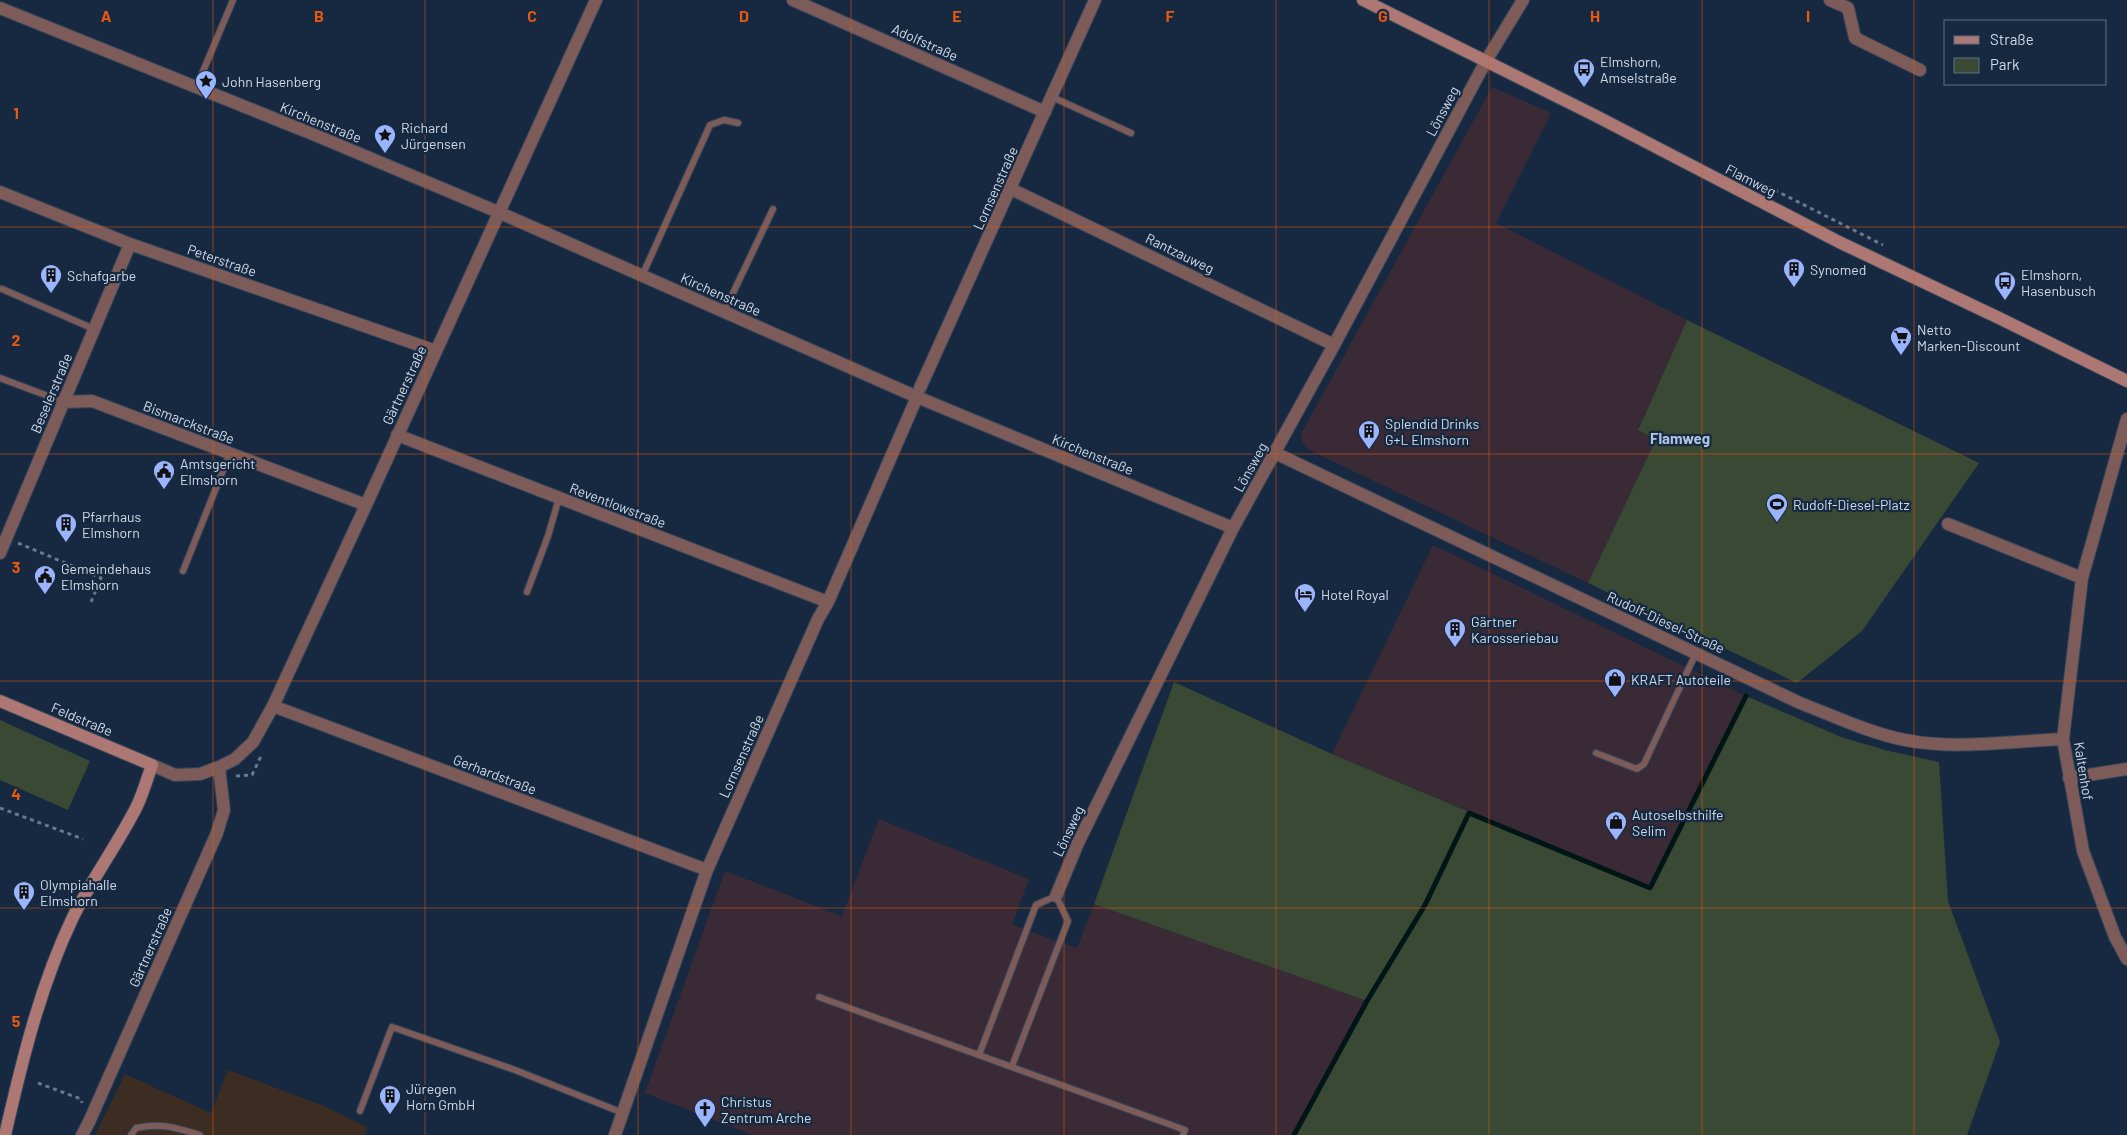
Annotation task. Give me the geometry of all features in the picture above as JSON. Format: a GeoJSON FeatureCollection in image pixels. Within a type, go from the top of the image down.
{"type":"FeatureCollection","features":[{"type":"Feature","properties":{"kind":"main road","name":"Flamweg"},"geometry":{"type":"LineString","coordinates":[[1363,0],[1596,116],[1839,242],[2127,381]]}},
{"type":"Feature","properties":{"kind":"main road","name":"Feldstraße"},"geometry":{"type":"LineString","coordinates":[[0,700],[152,765]]}},
{"type":"Feature","properties":{"kind":"main road"},"geometry":{"type":"LineString","coordinates":[[5,1135],[33,1024],[62,942],[93,880],[136,807],[152,765]]}},
{"type":"Feature","properties":{"kind":"street","name":"Gärtnerstraße"},"geometry":{"type":"LineString","coordinates":[[152,765],[175,775],[185,776],[219,767],[235,758],[253,742],[273,706],[366,505],[596,0]]}},
{"type":"Feature","properties":{"kind":"street","name":"Adolfstraße"},"geometry":{"type":"LineString","coordinates":[[793,0],[1045,112]]}},
{"type":"Feature","properties":{"kind":"street","name":"Lornsenstraße"},"geometry":{"type":"LineString","coordinates":[[615,1135],[707,870],[818,619],[828,602],[918,393],[1012,189],[1095,0]]}},
{"type":"Feature","properties":{"kind":"street","name":"Lönsweg"},"geometry":{"type":"LineString","coordinates":[[1056,896],[1078,843],[1233,528],[1334,345],[1486,61],[1523,0]]}},
{"type":"Feature","properties":{"kind":"street"},"geometry":{"type":"LineString","coordinates":[[1830,0],[1848,8],[1855,38],[1920,70]]}},
{"type":"Feature","properties":{"kind":"street","name":"Kirchenstraße"},"geometry":{"type":"LineString","coordinates":[[0,8],[315,135],[498,212],[724,312],[1233,528]]}},
{"type":"Feature","properties":{"kind":"street","name":"Rantzauweg"},"geometry":{"type":"LineString","coordinates":[[1012,189],[1334,345]]}},
{"type":"Feature","properties":{"kind":"street","name":"Peterstraße"},"geometry":{"type":"LineString","coordinates":[[0,192],[130,244],[436,352]]}},
{"type":"Feature","properties":{"kind":"street","name":"Beselerstraße"},"geometry":{"type":"LineString","coordinates":[[0,553],[130,244]]}},
{"type":"Feature","properties":{"kind":"street","name":"Bismarckstraße"},"geometry":{"type":"LineString","coordinates":[[64,402],[92,401],[366,505]]}},
{"type":"Feature","properties":{"kind":"street","name":"Kaltenhof"},"geometry":{"type":"LineString","coordinates":[[2127,419],[2082,578],[2063,739],[2083,851],[2115,937],[2127,959]]}},
{"type":"Feature","properties":{"kind":"street","name":"Reventlowstraße"},"geometry":{"type":"LineString","coordinates":[[397,435],[828,602]]}},
{"type":"Feature","properties":{"kind":"street","name":"Rudolf-Diesel-Straße"},"geometry":{"type":"LineString","coordinates":[[1275,453],[1800,703],[1861,726],[1905,740],[1946,745],[2063,739]]}},
{"type":"Feature","properties":{"kind":"street"},"geometry":{"type":"LineString","coordinates":[[1948,524],[2082,578]]}},
{"type":"Feature","properties":{"kind":"street","name":"Gerhardstraße"},"geometry":{"type":"LineString","coordinates":[[273,706],[707,870]]}},
{"type":"Feature","properties":{"kind":"street","name":"Gärtnerstraße"},"geometry":{"type":"LineString","coordinates":[[82,1135],[218,833],[224,810],[219,767]]}},
{"type":"Feature","properties":{"kind":"street"},"geometry":{"type":"LineString","coordinates":[[2069,778],[2127,769]]}},
{"type":"Feature","properties":{"kind":"lane"},"geometry":{"type":"LineString","coordinates":[[196,88],[233,0]]}},
{"type":"Feature","properties":{"kind":"lane"},"geometry":{"type":"LineString","coordinates":[[1052,97],[1131,133]]}},
{"type":"Feature","properties":{"kind":"lane"},"geometry":{"type":"LineString","coordinates":[[642,276],[710,125],[724,120],[738,123]]}},
{"type":"Feature","properties":{"kind":"lane"},"geometry":{"type":"LineString","coordinates":[[724,312],[773,209]]}},
{"type":"Feature","properties":{"kind":"lane"},"geometry":{"type":"LineString","coordinates":[[2,288],[94,329]]}},
{"type":"Feature","properties":{"kind":"lane","name":"Bismarckstraße"},"geometry":{"type":"LineString","coordinates":[[0,378],[64,402]]}},
{"type":"Feature","properties":{"kind":"lane"},"geometry":{"type":"LineString","coordinates":[[183,571],[230,453]]}},
{"type":"Feature","properties":{"kind":"lane"},"geometry":{"type":"LineString","coordinates":[[526,592],[548,536],[558,498]]}},
{"type":"Feature","properties":{"kind":"lane"},"geometry":{"type":"LineString","coordinates":[[1596,752],[1637,769],[1644,764],[1696,653]]}},
{"type":"Feature","properties":{"kind":"lane"},"geometry":{"type":"LineString","coordinates":[[979,1055],[1036,905],[1056,896],[1068,921],[1012,1066]]}},
{"type":"Feature","properties":{"kind":"lane"},"geometry":{"type":"LineString","coordinates":[[818,997],[1185,1130],[1183,1135]]}},
{"type":"Feature","properties":{"kind":"lane"},"geometry":{"type":"LineString","coordinates":[[360,1111],[392,1027],[515,1070],[623,1113]]}},
{"type":"Feature","properties":{"kind":"lane"},"geometry":{"type":"LineString","coordinates":[[131,1135],[136,1128],[156,1125],[173,1126],[200,1135]]}},
{"type":"Feature","properties":{"kind":"path"},"geometry":{"type":"LineString","coordinates":[[1747,176],[1889,248]]}},
{"type":"Feature","properties":{"kind":"path"},"geometry":{"type":"LineString","coordinates":[[6,538],[101,578],[91,602]]}},
{"type":"Feature","properties":{"kind":"path"},"geometry":{"type":"LineString","coordinates":[[0,808],[83,839]]}},
{"type":"Feature","properties":{"kind":"path"},"geometry":{"type":"LineString","coordinates":[[38,1083],[81,1099]]}},
{"type":"Feature","properties":{"kind":"shaded area"},"geometry":{"type":"Polygon","coordinates":[[[1492,87],[1551,113],[1496,223],[1687,320],[1638,429],[1656,439],[1588,583],[1311,451],[1301,439],[1302,432],[1492,87]]]}},
{"type":"Feature","properties":{"kind":"shaded area"},"geometry":{"type":"Polygon","coordinates":[[[1433,545],[1746,696],[1650,888],[1332,754],[1433,545]]]}},
{"type":"Feature","properties":{"kind":"shaded area"},"geometry":{"type":"Polygon","coordinates":[[[879,819],[1029,879],[1012,924],[1026,930],[1077,948],[1094,904],[1367,1001],[1294,1135],[752,1135],[645,1093],[725,871],[842,916],[879,819]]]}},
{"type":"Feature","properties":{"kind":"shaded area"},"geometry":{"type":"Polygon","coordinates":[[[228,1070],[324,1106],[367,1127],[365,1135],[95,1135],[125,1074],[211,1113],[228,1070]]]}},
{"type":"Feature","properties":{"kind":"green space","name":"Rudolf-Diesel-Platz"},"geometry":{"type":"Polygon","coordinates":[[[1687,320],[1979,463],[1862,631],[1797,683],[1588,583],[1656,439],[1638,430],[1687,320]]]}},
{"type":"Feature","properties":{"kind":"green space"},"geometry":{"type":"Polygon","coordinates":[[[1174,682],[1332,754],[1649,888],[1746,696],[1841,737],[1885,750],[1939,762],[1948,901],[2000,1042],[1967,1135],[1294,1135],[1367,1001],[1094,904],[1174,682]]]}},
{"type":"Feature","properties":{"kind":"green space"},"geometry":{"type":"Polygon","coordinates":[[[0,720],[90,761],[68,810],[0,780],[0,720]]]}},
{"type":"Feature","properties":{"kind":"waterway"},"geometry":{"type":"LineString","coordinates":[[1294,1135],[1367,1001],[1425,905],[1469,813],[1650,888],[1746,696]]}},
{"type":"Feature","properties":{"kind":"place","name":"Elmshorn, Amselstraße"},"geometry":{"type":"Point","coordinates":[1584,88]}},
{"type":"Feature","properties":{"kind":"place","name":"John Hasenberg"},"geometry":{"type":"Point","coordinates":[206,100]}},
{"type":"Feature","properties":{"kind":"place","name":"Richard Jürgensen"},"geometry":{"type":"Point","coordinates":[385,154]}},
{"type":"Feature","properties":{"kind":"place","name":"Synomed"},"geometry":{"type":"Point","coordinates":[1794,288]}},
{"type":"Feature","properties":{"kind":"place","name":"Schafgarbe"},"geometry":{"type":"Point","coordinates":[51,294]}},
{"type":"Feature","properties":{"kind":"place","name":"Elmshorn, Hasenbusch"},"geometry":{"type":"Point","coordinates":[2005,301]}},
{"type":"Feature","properties":{"kind":"place","name":"Netto Marken-Discount"},"geometry":{"type":"Point","coordinates":[1901,356]}},
{"type":"Feature","properties":{"kind":"place","name":"Splendid Drinks G+L Elmshorn"},"geometry":{"type":"Point","coordinates":[1369,450]}},
{"type":"Feature","properties":{"kind":"place","name":"Amtsgericht Elmshorn"},"geometry":{"type":"Point","coordinates":[164,490]}},
{"type":"Feature","properties":{"kind":"place","name":"Rudolf-Diesel-Platz"},"geometry":{"type":"Point","coordinates":[1777,523]}},
{"type":"Feature","properties":{"kind":"place","name":"Pfarrhaus Elmshorn"},"geometry":{"type":"Point","coordinates":[66,543]}},
{"type":"Feature","properties":{"kind":"place","name":"Gemeindehaus Elmshorn"},"geometry":{"type":"Point","coordinates":[45,595]}},
{"type":"Feature","properties":{"kind":"place","name":"Hotel Royal"},"geometry":{"type":"Point","coordinates":[1305,613]}},
{"type":"Feature","properties":{"kind":"place","name":"Gärtner Karosseriebau"},"geometry":{"type":"Point","coordinates":[1455,648]}},
{"type":"Feature","properties":{"kind":"place","name":"KRAFT Autoteile"},"geometry":{"type":"Point","coordinates":[1615,698]}},
{"type":"Feature","properties":{"kind":"place","name":"Autoselbsthilfe Selim"},"geometry":{"type":"Point","coordinates":[1616,841]}},
{"type":"Feature","properties":{"kind":"place","name":"Olympiahalle Elmshorn"},"geometry":{"type":"Point","coordinates":[24,911]}},
{"type":"Feature","properties":{"kind":"place","name":"Jüregen Horn GmbH"},"geometry":{"type":"Point","coordinates":[390,1115]}},
{"type":"Feature","properties":{"kind":"place","name":"Christus Zentrum Arche"},"geometry":{"type":"Point","coordinates":[705,1128]}},
{"type":"Feature","properties":{"kind":"district","name":"Flamweg"},"geometry":{"type":"Point","coordinates":[1680,438]}}]}
